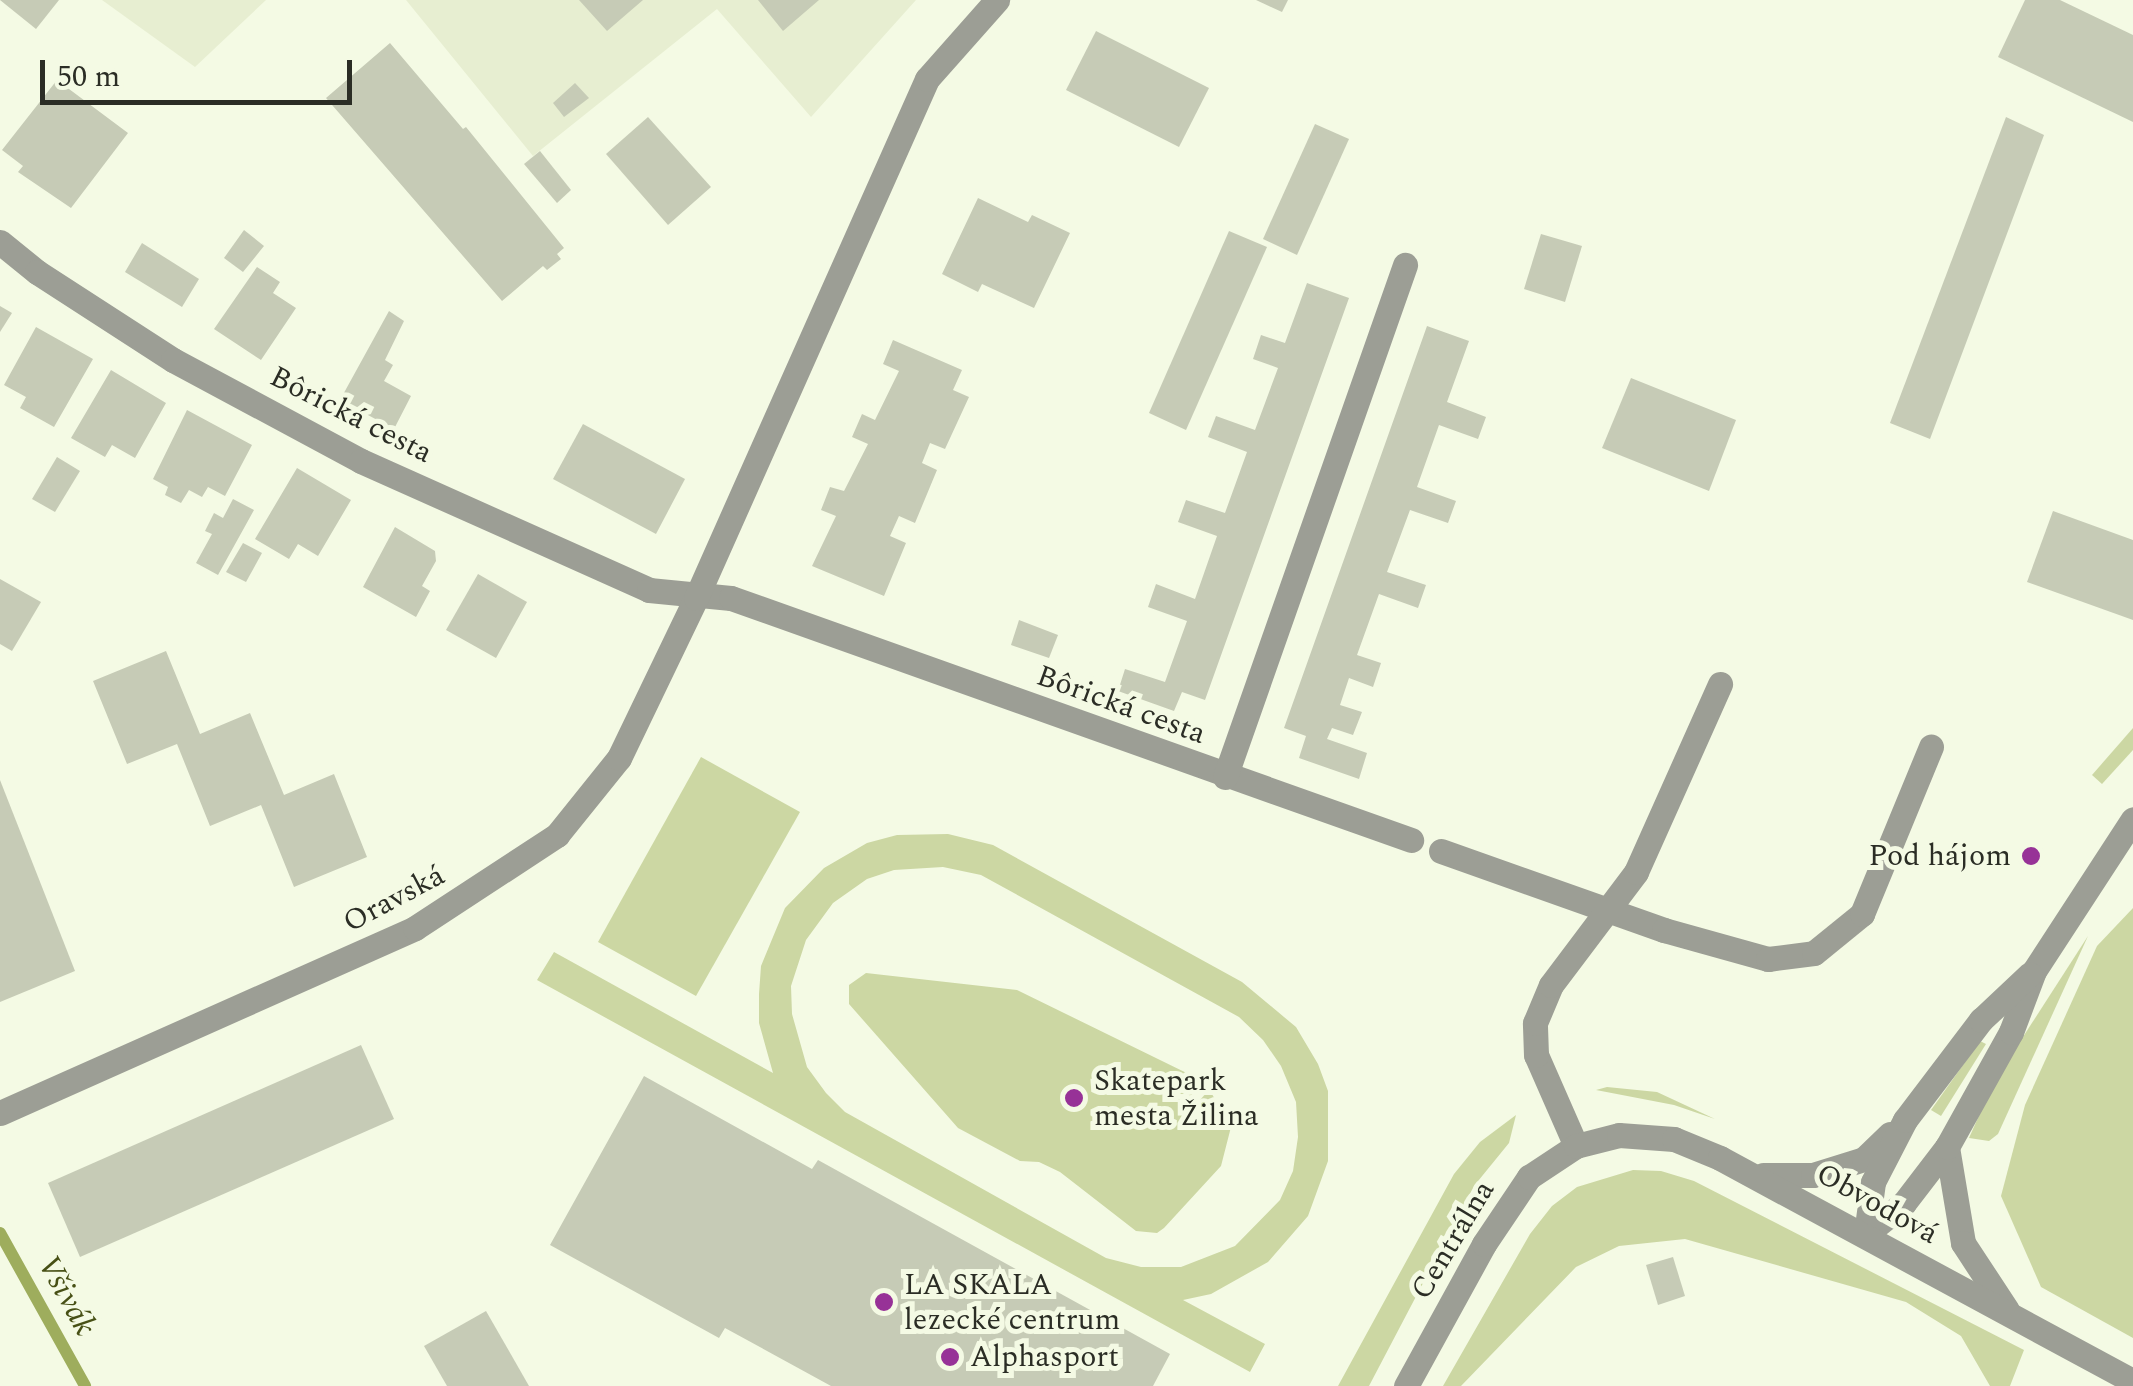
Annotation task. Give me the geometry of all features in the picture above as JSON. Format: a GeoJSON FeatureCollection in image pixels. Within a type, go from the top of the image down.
{"type":"FeatureCollection","features":[{"type":"Feature","properties":{"kind":"street"},"geometry":{"type":"LineString","coordinates":[[696,598],[927,79],[997,0]]}},
{"type":"Feature","properties":{"kind":"street","name":"Bôrická cesta"},"geometry":{"type":"LineString","coordinates":[[0,242],[38,272],[173,360],[361,461],[649,590],[696,598],[730,598],[1411,840]]}},
{"type":"Feature","properties":{"kind":"street"},"geometry":{"type":"LineString","coordinates":[[1225,776],[1406,266]]}},
{"type":"Feature","properties":{"kind":"street","name":"Oravská"},"geometry":{"type":"LineString","coordinates":[[0,1113],[345,962],[452,907],[557,834],[619,758],[696,598]]}},
{"type":"Feature","properties":{"kind":"street"},"geometry":{"type":"LineString","coordinates":[[1576,1146],[1536,1055],[1536,1023],[1551,986],[1636,872],[1720,684]]}},
{"type":"Feature","properties":{"kind":"street"},"geometry":{"type":"LineString","coordinates":[[1441,851],[1606,910],[1768,959],[1814,953],[1862,914],[1931,747]]}},
{"type":"Feature","properties":{"kind":"street"},"geometry":{"type":"LineString","coordinates":[[1866,1234],[1904,1203],[1947,1147],[2011,1032],[2034,971],[2133,819]]}},
{"type":"Feature","properties":{"kind":"street"},"geometry":{"type":"LineString","coordinates":[[1757,1176],[1813,1175],[1864,1159],[1905,1120],[1981,1020],[2034,971]]}},
{"type":"Feature","properties":{"kind":"street"},"geometry":{"type":"LineString","coordinates":[[1866,1234],[1873,1182],[1905,1120]]}},
{"type":"Feature","properties":{"kind":"street","name":"Obvodová"},"geometry":{"type":"LineString","coordinates":[[1576,1146],[1619,1134],[1674,1138],[1757,1176],[2133,1381]]}},
{"type":"Feature","properties":{"kind":"street","name":"Centrálna"},"geometry":{"type":"LineString","coordinates":[[1406,1386],[1484,1244],[1529,1177],[1576,1146]]}},
{"type":"Feature","properties":{"kind":"street"},"geometry":{"type":"LineString","coordinates":[[1947,1147],[1963,1243],[2010,1314]]}},
{"type":"Feature","properties":{"kind":"shaded area"},"geometry":{"type":"Polygon","coordinates":[[[102,0],[266,0],[195,67],[102,0]]]}},
{"type":"Feature","properties":{"kind":"shaded area"},"geometry":{"type":"Polygon","coordinates":[[[406,0],[916,0],[811,117],[717,9],[533,156],[406,0]]]}},
{"type":"Feature","properties":{"kind":"green space"},"geometry":{"type":"Polygon","coordinates":[[[2133,728],[2133,750],[2102,784],[2092,775],[2133,728]]]}},
{"type":"Feature","properties":{"kind":"green space"},"geometry":{"type":"Polygon","coordinates":[[[701,757],[800,812],[696,996],[598,942],[701,757]]]}},
{"type":"Feature","properties":{"kind":"green space"},"geometry":{"type":"Polygon","coordinates":[[[948,834],[993,845],[1242,982],[1296,1027],[1318,1064],[1328,1091],[1328,1161],[1308,1216],[1268,1262],[1211,1294],[1183,1300],[1265,1344],[1250,1372],[537,980],[554,952],[773,1073],[759,1023],[761,966],[785,908],[824,868],[867,843],[897,835],[948,834]],[[943,867],[894,870],[867,879],[833,903],[806,940],[791,986],[792,1014],[807,1067],[845,1112],[1106,1258],[1141,1267],[1181,1267],[1235,1246],[1280,1200],[1293,1171],[1298,1137],[1296,1102],[1281,1066],[1263,1040],[1239,1017],[981,875],[943,867]]]}},
{"type":"Feature","properties":{"kind":"green space"},"geometry":{"type":"Polygon","coordinates":[[[2133,908],[2133,1338],[2041,1287],[2001,1196],[2025,1105],[2097,946],[2133,908]]]}},
{"type":"Feature","properties":{"kind":"green space"},"geometry":{"type":"Polygon","coordinates":[[[2088,936],[1998,1134],[1989,1141],[1969,1138],[1994,1082],[2088,936]]]}},
{"type":"Feature","properties":{"kind":"green space","name":"Skatepark mesta Žilina"},"geometry":{"type":"Polygon","coordinates":[[[866,973],[1017,990],[1205,1082],[1231,1127],[1221,1166],[1164,1228],[1157,1233],[1136,1231],[1060,1172],[1039,1162],[1020,1161],[958,1128],[849,1004],[849,985],[866,973]]]}},
{"type":"Feature","properties":{"kind":"green space"},"geometry":{"type":"Polygon","coordinates":[[[1980,1041],[1986,1044],[1941,1116],[1931,1110],[1980,1041]]]}},
{"type":"Feature","properties":{"kind":"green space"},"geometry":{"type":"Polygon","coordinates":[[[1607,1087],[1657,1092],[1715,1119],[1674,1105],[1596,1090],[1607,1087]]]}},
{"type":"Feature","properties":{"kind":"green space"},"geometry":{"type":"Polygon","coordinates":[[[1516,1115],[1509,1143],[1474,1186],[1369,1386],[1338,1386],[1454,1174],[1480,1142],[1516,1115]]]}},
{"type":"Feature","properties":{"kind":"green space"},"geometry":{"type":"Polygon","coordinates":[[[1633,1170],[1661,1171],[1694,1181],[2024,1350],[2010,1386],[1990,1386],[1961,1336],[1906,1302],[1685,1239],[1619,1246],[1576,1267],[1461,1386],[1443,1386],[1530,1234],[1552,1206],[1577,1187],[1633,1170]]]}},
{"type":"Feature","properties":{"kind":"building"},"geometry":{"type":"Polygon","coordinates":[[[0,0],[59,0],[36,29],[0,0]]]}},
{"type":"Feature","properties":{"kind":"building"},"geometry":{"type":"Polygon","coordinates":[[[579,0],[643,0],[607,31],[579,0]]]}},
{"type":"Feature","properties":{"kind":"building"},"geometry":{"type":"Polygon","coordinates":[[[758,0],[819,0],[783,31],[758,0]]]}},
{"type":"Feature","properties":{"kind":"building"},"geometry":{"type":"Polygon","coordinates":[[[1256,0],[1288,0],[1282,12],[1256,0]]]}},
{"type":"Feature","properties":{"kind":"building"},"geometry":{"type":"Polygon","coordinates":[[[2025,0],[2060,0],[2133,35],[2133,122],[1998,57],[2025,0]]]}},
{"type":"Feature","properties":{"kind":"building"},"geometry":{"type":"Polygon","coordinates":[[[1096,31],[1209,88],[1179,147],[1066,90],[1096,31]]]}},
{"type":"Feature","properties":{"kind":"building"},"geometry":{"type":"Polygon","coordinates":[[[390,43],[463,129],[466,127],[564,248],[557,254],[561,259],[547,270],[543,266],[502,301],[326,98],[390,43]]]}},
{"type":"Feature","properties":{"kind":"building"},"geometry":{"type":"Polygon","coordinates":[[[57,80],[128,133],[71,208],[18,172],[23,166],[2,150],[57,80]]]}},
{"type":"Feature","properties":{"kind":"building"},"geometry":{"type":"Polygon","coordinates":[[[575,83],[589,98],[564,117],[553,103],[575,83]]]}},
{"type":"Feature","properties":{"kind":"building"},"geometry":{"type":"Polygon","coordinates":[[[648,117],[711,187],[668,225],[606,154],[648,117]]]}},
{"type":"Feature","properties":{"kind":"building"},"geometry":{"type":"Polygon","coordinates":[[[2006,117],[2044,135],[1930,439],[1890,423],[2006,117]]]}},
{"type":"Feature","properties":{"kind":"building"},"geometry":{"type":"Polygon","coordinates":[[[1315,124],[1349,139],[1297,255],[1263,239],[1315,124]]]}},
{"type":"Feature","properties":{"kind":"building"},"geometry":{"type":"Polygon","coordinates":[[[540,151],[571,190],[557,203],[524,164],[540,151]]]}},
{"type":"Feature","properties":{"kind":"building"},"geometry":{"type":"Polygon","coordinates":[[[978,198],[1028,222],[1032,215],[1070,233],[1034,308],[982,284],[978,292],[942,274],[978,198]]]}},
{"type":"Feature","properties":{"kind":"building"},"geometry":{"type":"Polygon","coordinates":[[[244,230],[264,246],[243,272],[224,258],[244,230]]]}},
{"type":"Feature","properties":{"kind":"building"},"geometry":{"type":"Polygon","coordinates":[[[1229,231],[1267,247],[1186,430],[1149,413],[1229,231]]]}},
{"type":"Feature","properties":{"kind":"building"},"geometry":{"type":"Polygon","coordinates":[[[1541,234],[1582,246],[1565,302],[1524,289],[1541,234]]]}},
{"type":"Feature","properties":{"kind":"building"},"geometry":{"type":"Polygon","coordinates":[[[142,243],[199,279],[182,307],[125,272],[142,243]]]}},
{"type":"Feature","properties":{"kind":"building"},"geometry":{"type":"Polygon","coordinates":[[[257,267],[280,282],[273,293],[296,308],[261,360],[214,329],[257,267]]]}},
{"type":"Feature","properties":{"kind":"building"},"geometry":{"type":"Polygon","coordinates":[[[1307,283],[1349,298],[1205,700],[1182,692],[1174,711],[1118,691],[1125,669],[1165,682],[1187,621],[1148,607],[1156,584],[1195,599],[1217,536],[1178,522],[1186,500],[1225,513],[1247,452],[1208,437],[1216,416],[1255,430],[1278,368],[1253,359],[1261,335],[1285,343],[1307,283]]]}},
{"type":"Feature","properties":{"kind":"building"},"geometry":{"type":"Polygon","coordinates":[[[0,306],[12,313],[0,332],[0,306]]]}},
{"type":"Feature","properties":{"kind":"building"},"geometry":{"type":"Polygon","coordinates":[[[389,311],[404,321],[385,360],[393,365],[384,381],[411,396],[394,429],[340,400],[389,311]]]}},
{"type":"Feature","properties":{"kind":"building"},"geometry":{"type":"Polygon","coordinates":[[[1427,326],[1469,341],[1447,402],[1486,417],[1478,439],[1439,425],[1417,487],[1456,501],[1448,523],[1410,510],[1387,572],[1426,585],[1418,608],[1379,594],[1357,655],[1381,663],[1373,687],[1349,678],[1340,705],[1362,712],[1353,735],[1332,728],[1327,739],[1367,753],[1359,779],[1299,758],[1306,736],[1284,728],[1427,326]]]}},
{"type":"Feature","properties":{"kind":"building"},"geometry":{"type":"Polygon","coordinates":[[[36,327],[93,359],[54,427],[20,408],[26,397],[4,385],[36,327]]]}},
{"type":"Feature","properties":{"kind":"building"},"geometry":{"type":"Polygon","coordinates":[[[893,340],[962,370],[953,390],[969,397],[945,449],[930,443],[922,463],[937,470],[915,523],[899,516],[890,536],[906,543],[884,596],[812,566],[836,516],[821,510],[830,487],[844,491],[868,444],[852,437],[862,414],[875,420],[899,371],[883,364],[893,340]]]}},
{"type":"Feature","properties":{"kind":"building"},"geometry":{"type":"Polygon","coordinates":[[[111,370],[166,403],[135,458],[112,445],[105,457],[71,438],[111,370]]]}},
{"type":"Feature","properties":{"kind":"building"},"geometry":{"type":"Polygon","coordinates":[[[1631,378],[1736,420],[1709,491],[1602,448],[1631,378]]]}},
{"type":"Feature","properties":{"kind":"building"},"geometry":{"type":"Polygon","coordinates":[[[187,410],[252,445],[225,496],[208,487],[202,497],[189,490],[181,503],[165,495],[168,487],[153,479],[187,410]]]}},
{"type":"Feature","properties":{"kind":"building"},"geometry":{"type":"Polygon","coordinates":[[[583,424],[685,479],[656,534],[553,479],[583,424]]]}},
{"type":"Feature","properties":{"kind":"building"},"geometry":{"type":"Polygon","coordinates":[[[57,457],[80,471],[55,512],[32,499],[57,457]]]}},
{"type":"Feature","properties":{"kind":"building"},"geometry":{"type":"Polygon","coordinates":[[[297,468],[351,500],[318,556],[298,544],[289,559],[255,539],[297,468]]]}},
{"type":"Feature","properties":{"kind":"building"},"geometry":{"type":"Polygon","coordinates":[[[233,499],[254,510],[218,575],[196,563],[212,534],[205,531],[214,513],[223,518],[233,499]]]}},
{"type":"Feature","properties":{"kind":"building"},"geometry":{"type":"Polygon","coordinates":[[[2053,511],[2133,540],[2133,620],[2027,582],[2053,511]]]}},
{"type":"Feature","properties":{"kind":"building"},"geometry":{"type":"Polygon","coordinates":[[[395,527],[435,551],[436,561],[422,586],[430,591],[416,617],[363,587],[395,527]]]}},
{"type":"Feature","properties":{"kind":"building"},"geometry":{"type":"Polygon","coordinates":[[[243,543],[262,553],[246,582],[226,572],[243,543]]]}},
{"type":"Feature","properties":{"kind":"building"},"geometry":{"type":"Polygon","coordinates":[[[478,574],[527,602],[496,658],[446,630],[478,574]]]}},
{"type":"Feature","properties":{"kind":"building"},"geometry":{"type":"Polygon","coordinates":[[[0,579],[41,602],[12,651],[0,644],[0,579]]]}},
{"type":"Feature","properties":{"kind":"building"},"geometry":{"type":"Polygon","coordinates":[[[1019,620],[1058,635],[1049,658],[1011,645],[1019,620]]]}},
{"type":"Feature","properties":{"kind":"building"},"geometry":{"type":"Polygon","coordinates":[[[166,651],[200,734],[250,713],[284,795],[334,774],[367,857],[294,887],[261,805],[210,826],[177,744],[127,764],[93,681],[166,651]]]}},
{"type":"Feature","properties":{"kind":"building"},"geometry":{"type":"Polygon","coordinates":[[[0,780],[75,971],[0,1002],[0,780]]]}},
{"type":"Feature","properties":{"kind":"building"},"geometry":{"type":"Polygon","coordinates":[[[361,1045],[394,1119],[80,1257],[48,1183],[361,1045]]]}},
{"type":"Feature","properties":{"kind":"building"},"geometry":{"type":"Polygon","coordinates":[[[644,1076],[812,1169],[818,1160],[1170,1354],[1153,1386],[831,1386],[725,1328],[719,1338],[550,1245],[644,1076]]]}},
{"type":"Feature","properties":{"kind":"building"},"geometry":{"type":"Polygon","coordinates":[[[1673,1257],[1685,1296],[1658,1305],[1646,1265],[1673,1257]]]}},
{"type":"Feature","properties":{"kind":"building"},"geometry":{"type":"Polygon","coordinates":[[[486,1311],[529,1386],[447,1386],[424,1346],[486,1311]]]}},
{"type":"Feature","properties":{"kind":"waterway","name":"Všivák"},"geometry":{"type":"LineString","coordinates":[[0,1233],[85,1386]]}},
{"type":"Feature","properties":{"kind":"place","name":"Pod hájom"},"geometry":{"type":"Point","coordinates":[2031,856]}},
{"type":"Feature","properties":{"kind":"place","name":"Skatepark mesta Žilina"},"geometry":{"type":"Point","coordinates":[1074,1098]}},
{"type":"Feature","properties":{"kind":"place","name":"LA SKALA lezecké centrum"},"geometry":{"type":"Point","coordinates":[884,1302]}},
{"type":"Feature","properties":{"kind":"place","name":"Alphasport"},"geometry":{"type":"Point","coordinates":[950,1357]}}]}
